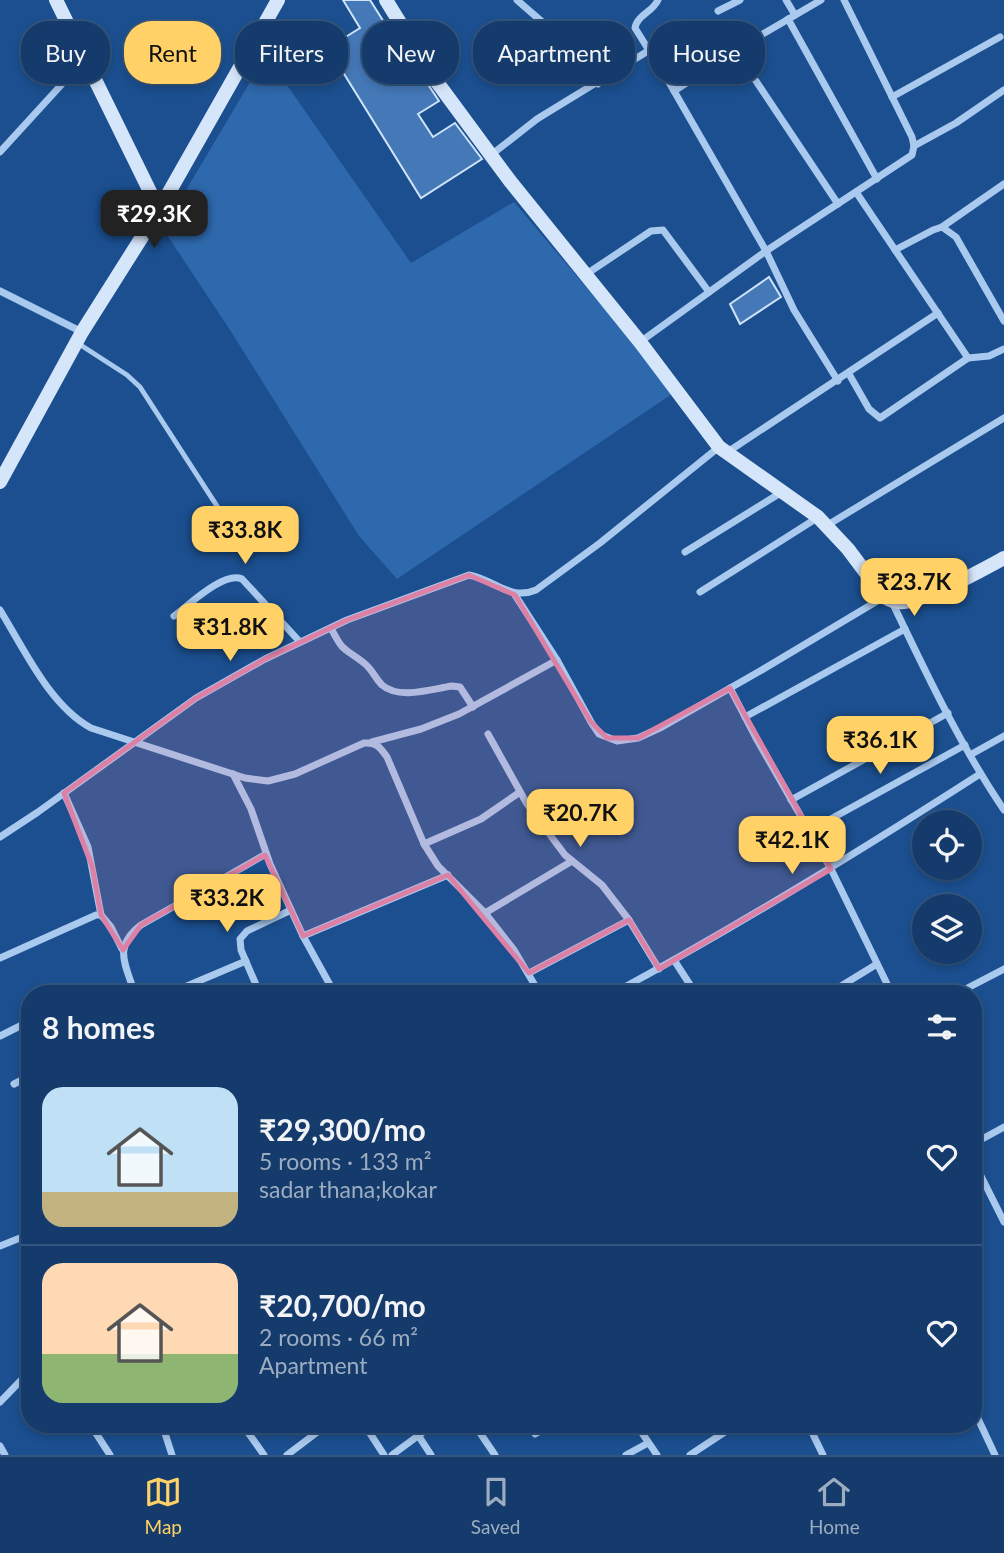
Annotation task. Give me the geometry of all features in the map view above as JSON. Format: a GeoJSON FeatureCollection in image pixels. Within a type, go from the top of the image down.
{"type":"FeatureCollection","features":[{"type":"Feature","properties":{"kind":"street"},"geometry":{"type":"LineString","coordinates":[[56,0],[66,21]]}},
{"type":"Feature","properties":{"kind":"street"},"geometry":{"type":"LineString","coordinates":[[0,482],[79,337],[159,210],[278,0]]}},
{"type":"Feature","properties":{"kind":"street"},"geometry":{"type":"LineString","coordinates":[[386,0],[434,78],[491,155],[723,450],[822,522],[848,549],[888,600],[980,774],[1004,810]]}},
{"type":"Feature","properties":{"kind":"street"},"geometry":{"type":"LineString","coordinates":[[517,0],[541,21]]}},
{"type":"Feature","properties":{"kind":"street"},"geometry":{"type":"LineString","coordinates":[[658,0],[636,23],[635,29],[674,91],[766,251],[794,310],[838,381]]}},
{"type":"Feature","properties":{"kind":"street"},"geometry":{"type":"LineString","coordinates":[[718,11],[740,0]]}},
{"type":"Feature","properties":{"kind":"street"},"geometry":{"type":"LineString","coordinates":[[786,0],[791,17],[877,179]]}},
{"type":"Feature","properties":{"kind":"street"},"geometry":{"type":"LineString","coordinates":[[765,33],[821,0]]}},
{"type":"Feature","properties":{"kind":"street"},"geometry":{"type":"LineString","coordinates":[[640,342],[766,251],[912,155],[914,146],[844,0]]}},
{"type":"Feature","properties":{"kind":"street"},"geometry":{"type":"LineString","coordinates":[[892,97],[1000,37]]}},
{"type":"Feature","properties":{"kind":"street"},"geometry":{"type":"LineString","coordinates":[[635,60],[648,51]]}},
{"type":"Feature","properties":{"kind":"street"},"geometry":{"type":"LineString","coordinates":[[0,152],[62,84]]}},
{"type":"Feature","properties":{"kind":"street"},"geometry":{"type":"LineString","coordinates":[[96,84],[159,210]]}},
{"type":"Feature","properties":{"kind":"street"},"geometry":{"type":"LineString","coordinates":[[491,155],[537,119],[598,84]]}},
{"type":"Feature","properties":{"kind":"street"},"geometry":{"type":"LineString","coordinates":[[674,91],[685,84]]}},
{"type":"Feature","properties":{"kind":"street"},"geometry":{"type":"LineString","coordinates":[[758,84],[838,204]]}},
{"type":"Feature","properties":{"kind":"street"},"geometry":{"type":"LineString","coordinates":[[914,146],[1004,90]]}},
{"type":"Feature","properties":{"kind":"street"},"geometry":{"type":"LineString","coordinates":[[895,250],[942,227],[1004,184]]}},
{"type":"Feature","properties":{"kind":"street"},"geometry":{"type":"LineString","coordinates":[[856,192],[968,358]]}},
{"type":"Feature","properties":{"kind":"street"},"geometry":{"type":"LineString","coordinates":[[942,227],[956,237],[1004,321]]}},
{"type":"Feature","properties":{"kind":"street"},"geometry":{"type":"LineString","coordinates":[[585,275],[651,231],[663,229],[709,292]]}},
{"type":"Feature","properties":{"kind":"street"},"geometry":{"type":"LineString","coordinates":[[0,291],[79,337]]}},
{"type":"Feature","properties":{"kind":"street"},"geometry":{"type":"LineString","coordinates":[[996,308],[1004,303]]}},
{"type":"Feature","properties":{"kind":"street"},"geometry":{"type":"LineString","coordinates":[[0,836],[65,793],[196,698],[300,642],[469,575],[483,578],[514,594],[524,595],[550,581],[723,450],[849,374],[938,313]]}},
{"type":"Feature","properties":{"kind":"street"},"geometry":{"type":"LineString","coordinates":[[849,374],[869,409],[880,418],[968,358],[989,356],[1004,349]]}},
{"type":"Feature","properties":{"kind":"street"},"geometry":{"type":"LineString","coordinates":[[700,592],[1004,418]]}},
{"type":"Feature","properties":{"kind":"street"},"geometry":{"type":"LineString","coordinates":[[685,552],[782,492]]}},
{"type":"Feature","properties":{"kind":"street"},"geometry":{"type":"LineString","coordinates":[[514,594],[557,660],[590,722],[599,734],[617,741],[638,738],[662,727],[888,600],[915,599],[1004,558]]}},
{"type":"Feature","properties":{"kind":"street"},"geometry":{"type":"LineString","coordinates":[[174,617],[212,587],[235,576],[242,579],[300,642]]}},
{"type":"Feature","properties":{"kind":"street"},"geometry":{"type":"LineString","coordinates":[[0,610],[58,703],[75,719],[91,728],[233,774],[268,781],[295,774],[364,743],[421,729],[473,707],[557,660]]}},
{"type":"Feature","properties":{"kind":"street"},"geometry":{"type":"LineString","coordinates":[[331,628],[342,649],[368,666],[388,690],[407,692],[460,687],[473,707]]}},
{"type":"Feature","properties":{"kind":"street"},"geometry":{"type":"LineString","coordinates":[[745,717],[905,629]]}},
{"type":"Feature","properties":{"kind":"street"},"geometry":{"type":"LineString","coordinates":[[730,688],[831,869],[888,985]]}},
{"type":"Feature","properties":{"kind":"street"},"geometry":{"type":"LineString","coordinates":[[791,800],[948,713]]}},
{"type":"Feature","properties":{"kind":"street"},"geometry":{"type":"LineString","coordinates":[[488,734],[534,814],[572,861],[602,885],[629,920],[659,969]]}},
{"type":"Feature","properties":{"kind":"street"},"geometry":{"type":"LineString","coordinates":[[970,755],[1004,736]]}},
{"type":"Feature","properties":{"kind":"street"},"geometry":{"type":"LineString","coordinates":[[372,742],[387,757],[424,844],[438,866],[485,913],[535,985]]}},
{"type":"Feature","properties":{"kind":"street"},"geometry":{"type":"LineString","coordinates":[[809,831],[965,745]]}},
{"type":"Feature","properties":{"kind":"street"},"geometry":{"type":"LineString","coordinates":[[233,774],[251,809],[266,854],[291,910],[330,985]]}},
{"type":"Feature","properties":{"kind":"street"},"geometry":{"type":"LineString","coordinates":[[629,985],[831,869],[980,774]]}},
{"type":"Feature","properties":{"kind":"street"},"geometry":{"type":"LineString","coordinates":[[424,844],[481,819],[520,792]]}},
{"type":"Feature","properties":{"kind":"street"},"geometry":{"type":"LineString","coordinates":[[65,793],[88,847],[101,915],[123,950],[133,985]]}},
{"type":"Feature","properties":{"kind":"street"},"geometry":{"type":"LineString","coordinates":[[123,950],[125,940],[141,925],[266,854]]}},
{"type":"Feature","properties":{"kind":"street"},"geometry":{"type":"LineString","coordinates":[[485,913],[572,861]]}},
{"type":"Feature","properties":{"kind":"street"},"geometry":{"type":"LineString","coordinates":[[303,936],[448,875]]}},
{"type":"Feature","properties":{"kind":"street"},"geometry":{"type":"LineString","coordinates":[[256,985],[240,939],[247,931],[291,910]]}},
{"type":"Feature","properties":{"kind":"street"},"geometry":{"type":"LineString","coordinates":[[0,958],[88,917],[101,915]]}},
{"type":"Feature","properties":{"kind":"street"},"geometry":{"type":"LineString","coordinates":[[529,973],[629,920]]}},
{"type":"Feature","properties":{"kind":"street"},"geometry":{"type":"LineString","coordinates":[[674,960],[690,985]]}},
{"type":"Feature","properties":{"kind":"street"},"geometry":{"type":"LineString","coordinates":[[189,985],[246,961]]}},
{"type":"Feature","properties":{"kind":"street"},"geometry":{"type":"LineString","coordinates":[[843,985],[877,964]]}},
{"type":"Feature","properties":{"kind":"street"},"geometry":{"type":"LineString","coordinates":[[973,985],[1004,969]]}},
{"type":"Feature","properties":{"kind":"street"},"geometry":{"type":"LineString","coordinates":[[0,1036],[21,1026]]}},
{"type":"Feature","properties":{"kind":"street"},"geometry":{"type":"LineString","coordinates":[[14,1084],[21,1080]]}},
{"type":"Feature","properties":{"kind":"street"},"geometry":{"type":"LineString","coordinates":[[982,1139],[1004,1127]]}},
{"type":"Feature","properties":{"kind":"street"},"geometry":{"type":"LineString","coordinates":[[982,1178],[1004,1222]]}},
{"type":"Feature","properties":{"kind":"street"},"geometry":{"type":"LineString","coordinates":[[0,1246],[21,1238]]}},
{"type":"Feature","properties":{"kind":"street"},"geometry":{"type":"LineString","coordinates":[[0,1402],[21,1380]]}},
{"type":"Feature","properties":{"kind":"street"},"geometry":{"type":"LineString","coordinates":[[982,1427],[995,1455]]}},
{"type":"Feature","properties":{"kind":"street"},"geometry":{"type":"LineString","coordinates":[[96,1433],[110,1455]]}},
{"type":"Feature","properties":{"kind":"street"},"geometry":{"type":"LineString","coordinates":[[165,1433],[172,1455]]}},
{"type":"Feature","properties":{"kind":"street"},"geometry":{"type":"LineString","coordinates":[[248,1433],[264,1455]]}},
{"type":"Feature","properties":{"kind":"street"},"geometry":{"type":"LineString","coordinates":[[287,1455],[316,1433]]}},
{"type":"Feature","properties":{"kind":"street"},"geometry":{"type":"LineString","coordinates":[[370,1433],[384,1455]]}},
{"type":"Feature","properties":{"kind":"street"},"geometry":{"type":"LineString","coordinates":[[392,1455],[421,1433]]}},
{"type":"Feature","properties":{"kind":"street"},"geometry":{"type":"LineString","coordinates":[[480,1433],[495,1455]]}},
{"type":"Feature","properties":{"kind":"street"},"geometry":{"type":"LineString","coordinates":[[642,1433],[657,1455]]}},
{"type":"Feature","properties":{"kind":"street"},"geometry":{"type":"LineString","coordinates":[[690,1455],[723,1433]]}},
{"type":"Feature","properties":{"kind":"street"},"geometry":{"type":"LineString","coordinates":[[812,1433],[823,1455]]}},
{"type":"Feature","properties":{"kind":"street"},"geometry":{"type":"LineString","coordinates":[[418,1435],[431,1455]]}},
{"type":"Feature","properties":{"kind":"street"},"geometry":{"type":"LineString","coordinates":[[626,1455],[648,1443]]}},
{"type":"Feature","properties":{"kind":"street"},"geometry":{"type":"LineString","coordinates":[[0,1446],[5,1455]]}},
{"type":"Feature","properties":{"kind":"lane"},"geometry":{"type":"LineString","coordinates":[[79,337],[140,387],[226,520]]}},
{"type":"Feature","properties":{"kind":"highlighted area"},"geometry":{"type":"Polygon","coordinates":[[[469,575],[515,595],[591,722],[607,738],[638,738],[730,688],[831,869],[659,969],[629,920],[529,973],[448,875],[303,936],[265,855],[141,925],[123,950],[101,915],[92,866],[64,793],[196,698],[265,659],[347,620],[469,575]]]}},
{"type":"Feature","properties":{"kind":"shaded area"},"geometry":{"type":"Polygon","coordinates":[[[249,84],[286,84],[411,263],[514,202],[675,392],[397,579],[359,536],[230,330],[163,229],[249,84]]]}},
{"type":"Feature","properties":{"kind":"building"},"geometry":{"type":"Polygon","coordinates":[[[343,0],[370,0],[383,21],[362,21],[362,84],[428,84],[439,101],[418,114],[433,137],[455,123],[482,159],[421,198],[348,80],[348,36],[360,28],[343,0]]]}},
{"type":"Feature","properties":{"kind":"building"},"geometry":{"type":"Polygon","coordinates":[[[769,277],[781,297],[740,324],[730,304],[769,277]]]}}]}
